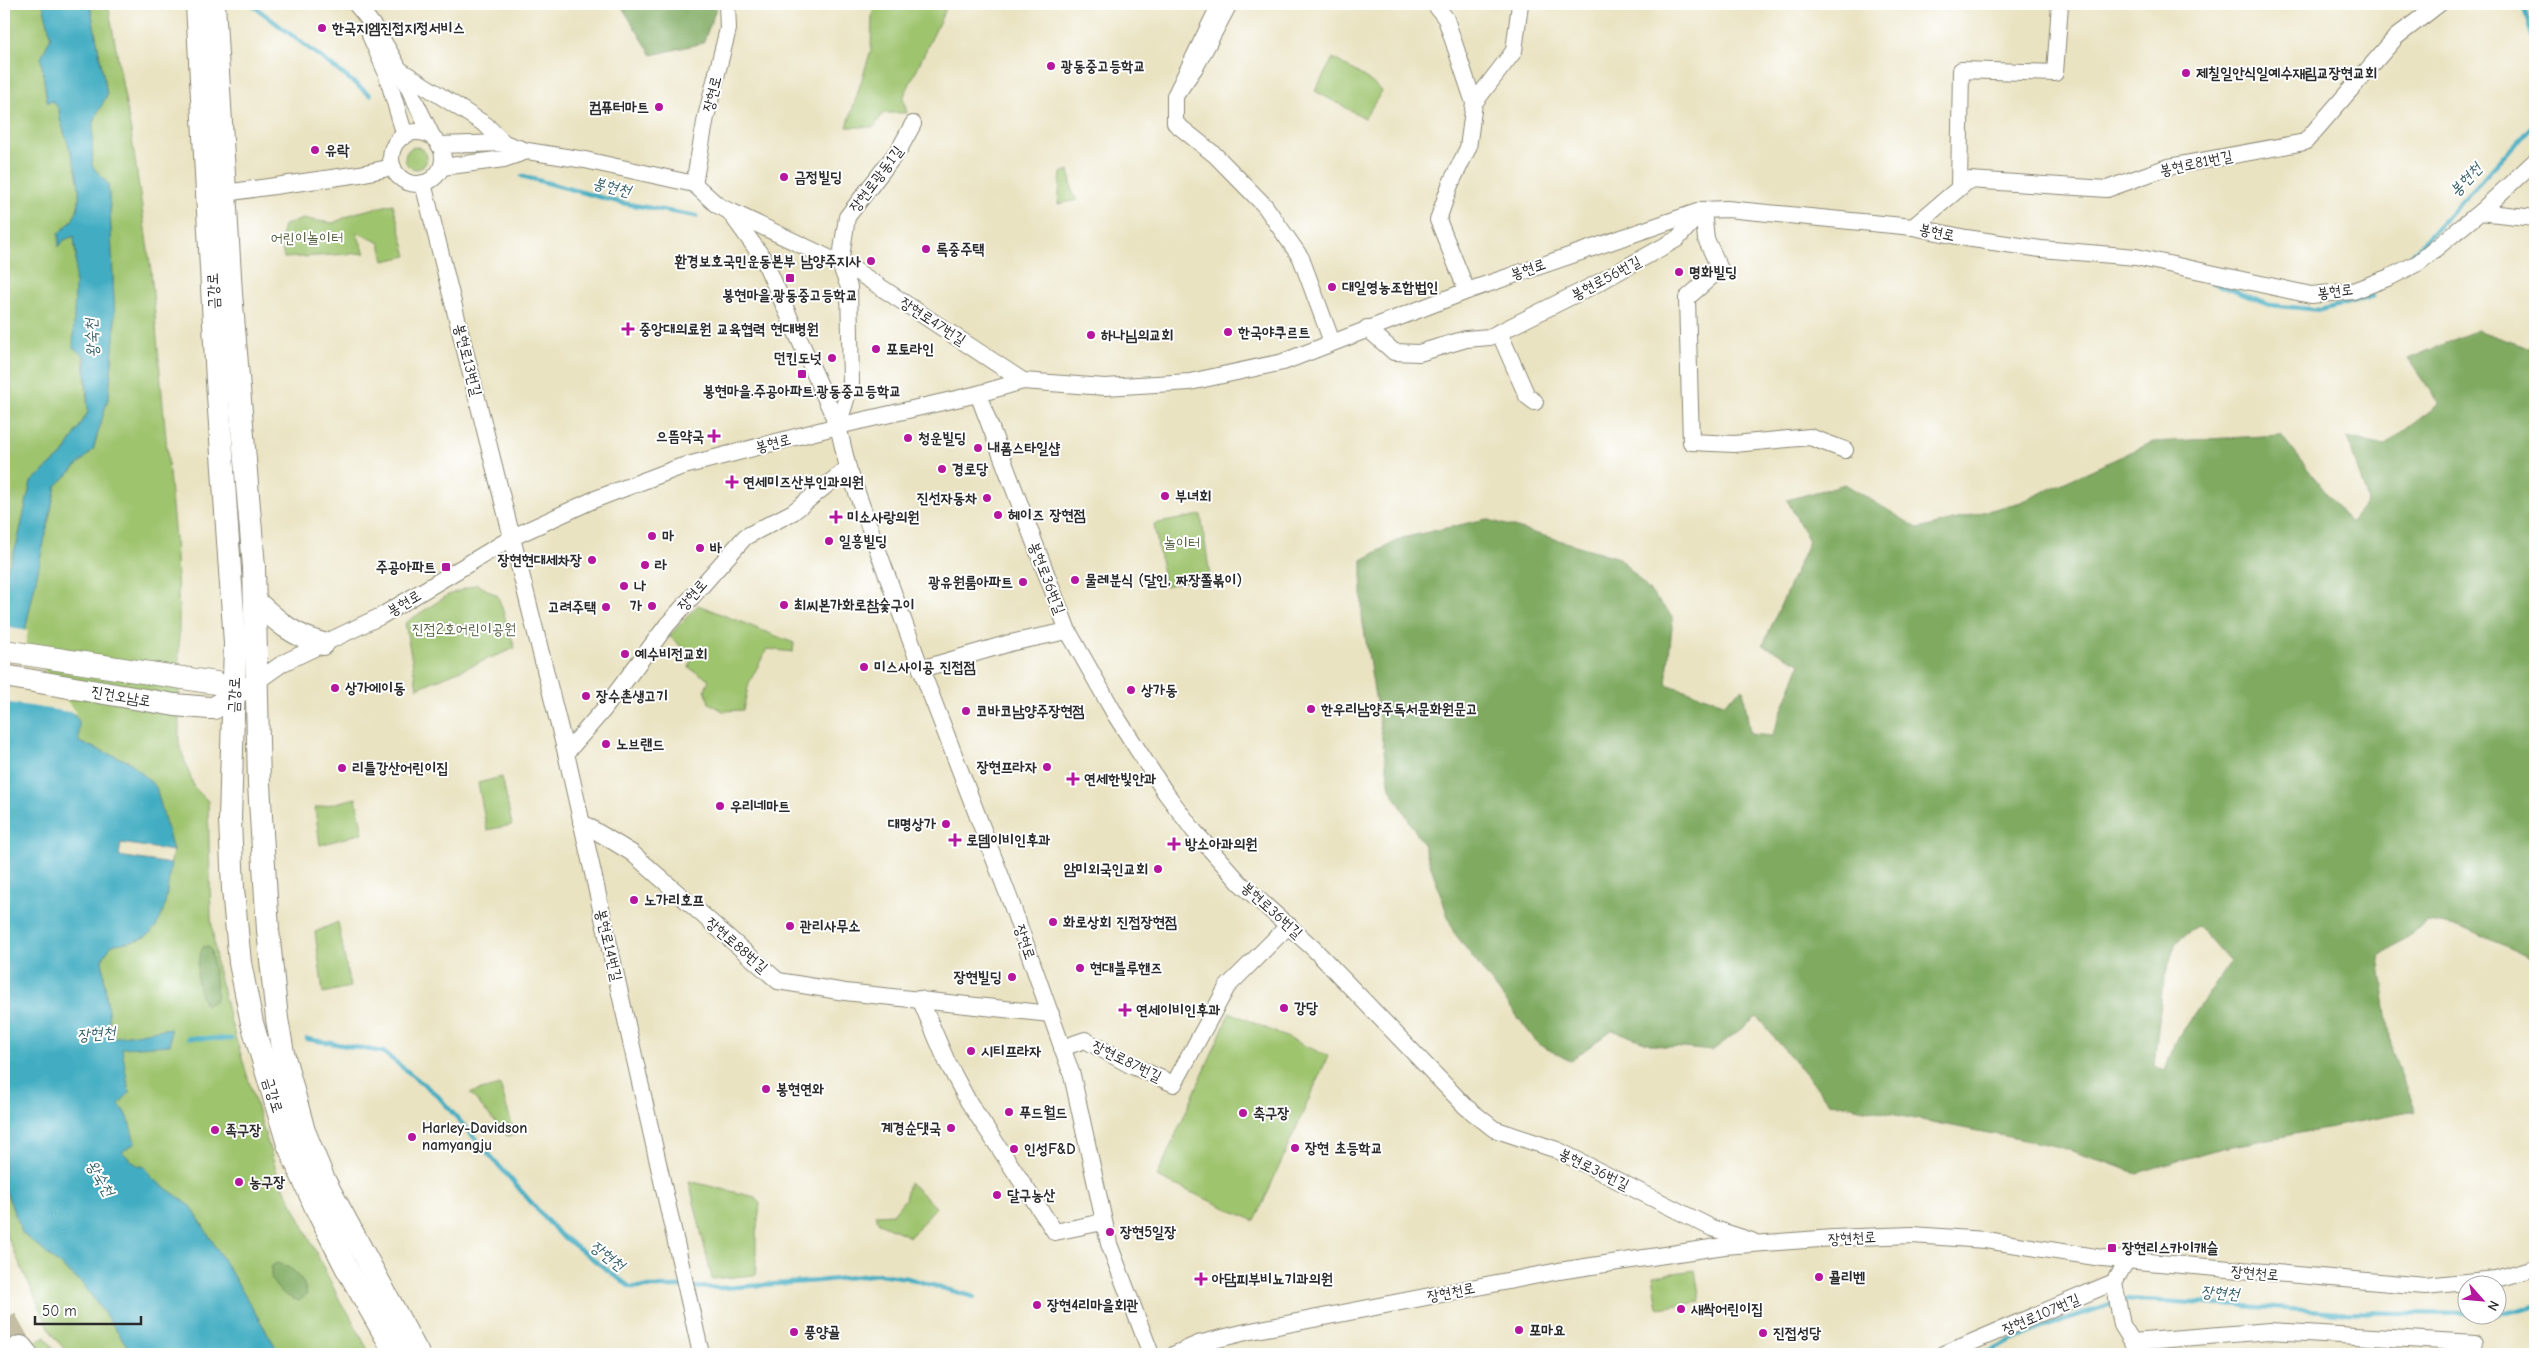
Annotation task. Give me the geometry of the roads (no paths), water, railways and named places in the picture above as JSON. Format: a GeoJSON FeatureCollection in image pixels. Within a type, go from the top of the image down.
{"type":"FeatureCollection","features":[{"type":"Feature","properties":{"kind":"main road","name":"금강로"},"geometry":{"type":"LineString","coordinates":[[197,4],[217,381],[236,643],[230,820],[233,889],[240,963],[252,1023],[282,1090],[304,1131],[324,1180],[418,1354]]}},
{"type":"Feature","properties":{"kind":"main road","name":"금강로"},"geometry":{"type":"LineString","coordinates":[[214,4],[231,293],[255,601],[256,682],[268,930],[283,1053],[282,1090],[288,1144],[316,1208],[346,1267],[396,1354]]}},
{"type":"Feature","properties":{"kind":"main road"},"geometry":{"type":"LineString","coordinates":[[255,601],[284,627],[301,637],[323,644]]}},
{"type":"Feature","properties":{"kind":"main road","name":"진건오남로"},"geometry":{"type":"LineString","coordinates":[[4,652],[216,683],[234,693]]}},
{"type":"Feature","properties":{"kind":"main road","name":"진건오남로"},"geometry":{"type":"LineString","coordinates":[[4,676],[175,705],[205,708],[214,708],[234,693],[256,682]]}},
{"type":"Feature","properties":{"kind":"street"},"geometry":{"type":"LineString","coordinates":[[356,4],[376,27],[400,69],[436,141],[443,158],[442,167],[431,180],[423,183],[406,181],[399,176],[393,167],[392,153],[395,145],[405,136],[416,132],[436,141],[504,144]]}},
{"type":"Feature","properties":{"kind":"street"},"geometry":{"type":"LineString","coordinates":[[356,4],[386,72],[405,136]]}},
{"type":"Feature","properties":{"kind":"street","name":"장현로"},"geometry":{"type":"LineString","coordinates":[[694,184],[706,117],[728,29],[727,4]]}},
{"type":"Feature","properties":{"kind":"street"},"geometry":{"type":"LineString","coordinates":[[1220,4],[1175,96],[1175,123],[1215,155],[1266,206],[1301,258],[1332,342]]}},
{"type":"Feature","properties":{"kind":"street"},"geometry":{"type":"LineString","coordinates":[[1175,96],[1196,66],[1229,4]]}},
{"type":"Feature","properties":{"kind":"street"},"geometry":{"type":"LineString","coordinates":[[1435,4],[1446,19],[1474,103],[1468,148],[1450,185],[1438,220],[1467,291]]}},
{"type":"Feature","properties":{"kind":"street"},"geometry":{"type":"LineString","coordinates":[[1474,103],[1514,51],[1520,4]]}},
{"type":"Feature","properties":{"kind":"street"},"geometry":{"type":"LineString","coordinates":[[1959,187],[1961,70],[2055,73],[2060,4]]}},
{"type":"Feature","properties":{"kind":"street","name":"봉현로81번길"},"geometry":{"type":"LineString","coordinates":[[1913,227],[1969,180],[2107,189],[2168,167],[2305,142],[2396,37],[2439,4]]}},
{"type":"Feature","properties":{"kind":"street"},"geometry":{"type":"LineString","coordinates":[[400,69],[486,125],[504,144]]}},
{"type":"Feature","properties":{"kind":"street","name":"장현로광동1길"},"geometry":{"type":"LineString","coordinates":[[840,264],[847,217],[900,148],[913,124]]}},
{"type":"Feature","properties":{"kind":"street","name":"장현로"},"geometry":{"type":"LineString","coordinates":[[504,144],[527,151],[585,160],[694,184],[717,205],[729,211],[763,258],[838,426],[848,468],[921,669],[1010,900],[1051,1014],[1072,1075],[1109,1244],[1151,1354]]}},
{"type":"Feature","properties":{"kind":"street"},"geometry":{"type":"LineString","coordinates":[[442,167],[504,159],[527,151]]}},
{"type":"Feature","properties":{"kind":"street","name":"봉현로"},"geometry":{"type":"LineString","coordinates":[[256,682],[283,662],[381,616],[512,537],[593,500],[680,467],[838,426],[978,394],[1023,381],[1105,387],[1190,382],[1283,362],[1467,291],[1703,210],[1727,209],[1913,227],[1966,238],[2041,249],[2136,258],[2311,295],[2353,291],[2397,274],[2418,263],[2480,212],[2535,161]]}},
{"type":"Feature","properties":{"kind":"street"},"geometry":{"type":"LineString","coordinates":[[225,193],[360,174],[393,167]]}},
{"type":"Feature","properties":{"kind":"street","name":"봉현로13번길"},"geometry":{"type":"LineString","coordinates":[[423,183],[512,537]]}},
{"type":"Feature","properties":{"kind":"street"},"geometry":{"type":"LineString","coordinates":[[1703,210],[1706,239],[1720,269],[1687,298],[1692,442],[1734,444],[1810,437],[1844,450]]}},
{"type":"Feature","properties":{"kind":"street","name":"봉현로56번길"},"geometry":{"type":"LineString","coordinates":[[1367,328],[1394,352],[1419,352],[1466,339],[1490,337],[1598,283],[1678,239],[1703,210]]}},
{"type":"Feature","properties":{"kind":"street","name":"장현로47번길"},"geometry":{"type":"LineString","coordinates":[[729,211],[856,271],[1023,381]]}},
{"type":"Feature","properties":{"kind":"street"},"geometry":{"type":"LineString","coordinates":[[2480,212],[2535,218]]}},
{"type":"Feature","properties":{"kind":"street"},"geometry":{"type":"LineString","coordinates":[[838,426],[851,383],[850,287],[840,264]]}},
{"type":"Feature","properties":{"kind":"street"},"geometry":{"type":"LineString","coordinates":[[1499,332],[1527,396],[1535,402]]}},
{"type":"Feature","properties":{"kind":"street","name":"봉현로36번길"},"geometry":{"type":"LineString","coordinates":[[978,394],[1068,631],[1116,716],[1171,800],[1194,831],[1240,883],[1289,925],[1466,1107],[1494,1129],[1557,1150],[1716,1230],[1758,1244]]}},
{"type":"Feature","properties":{"kind":"street","name":"장현로"},"geometry":{"type":"LineString","coordinates":[[566,753],[604,709],[667,625],[745,537],[793,512],[848,468]]}},
{"type":"Feature","properties":{"kind":"street","name":"봉현로14번길"},"geometry":{"type":"LineString","coordinates":[[512,537],[566,753],[701,1354]]}},
{"type":"Feature","properties":{"kind":"street"},"geometry":{"type":"LineString","coordinates":[[921,669],[1010,643],[1068,631]]}},
{"type":"Feature","properties":{"kind":"street","name":"장현로88번길"},"geometry":{"type":"LineString","coordinates":[[581,822],[632,853],[778,981],[845,992],[1051,1014]]}},
{"type":"Feature","properties":{"kind":"street","name":"장현로87번길"},"geometry":{"type":"LineString","coordinates":[[1062,1048],[1085,1040],[1130,1066],[1174,1084],[1227,987],[1289,925]]}},
{"type":"Feature","properties":{"kind":"street"},"geometry":{"type":"LineString","coordinates":[[920,999],[947,1062],[968,1101],[1055,1232],[1103,1222]]}},
{"type":"Feature","properties":{"kind":"street"},"geometry":{"type":"LineString","coordinates":[[1716,1230],[1717,1247]]}},
{"type":"Feature","properties":{"kind":"street","name":"장현천로"},"geometry":{"type":"LineString","coordinates":[[1175,1354],[1198,1344],[1246,1332],[1389,1304],[1559,1272],[1717,1247],[1758,1244],[1912,1235],[1985,1240],[2127,1260],[2425,1286],[2496,1279],[2535,1268]]}},
{"type":"Feature","properties":{"kind":"street"},"geometry":{"type":"LineString","coordinates":[[2127,1260],[2114,1286],[2122,1325],[2136,1348],[2270,1330],[2475,1343]]}},
{"type":"Feature","properties":{"kind":"street","name":"장현로107번길"},"geometry":{"type":"LineString","coordinates":[[1944,1354],[2114,1286]]}},
{"type":"Feature","properties":{"kind":"water","name":"왕숙천"},"geometry":{"type":"Polygon","coordinates":[[[43,4],[90,4],[107,95],[93,122],[92,166],[108,184],[115,325],[109,395],[93,450],[56,486],[22,645],[79,721],[79,742],[130,762],[156,787],[173,851],[121,843],[119,856],[171,864],[165,904],[158,923],[153,930],[138,940],[112,945],[102,959],[111,1038],[170,1028],[170,1045],[122,1048],[129,1093],[119,1104],[128,1117],[135,1143],[122,1152],[137,1165],[145,1167],[153,1179],[191,1206],[280,1354],[133,1354],[84,1285],[22,1233],[4,1186],[4,578],[17,544],[31,482],[64,453],[88,412],[85,356],[73,348],[76,254],[74,236],[64,240],[59,247],[59,233],[73,219],[78,208],[78,183],[76,169],[60,119],[59,109],[53,101],[47,102],[41,58],[51,37],[43,4]]]}},
{"type":"Feature","properties":{"kind":"waterway","name":"봉현천"},"geometry":{"type":"LineString","coordinates":[[251,4],[370,95]]}},
{"type":"Feature","properties":{"kind":"waterway","name":"봉현천"},"geometry":{"type":"LineString","coordinates":[[2523,4],[2535,46]]}},
{"type":"Feature","properties":{"kind":"waterway","name":"봉현천"},"geometry":{"type":"LineString","coordinates":[[2409,258],[2532,126],[2535,115]]}},
{"type":"Feature","properties":{"kind":"waterway","name":"봉현천"},"geometry":{"type":"LineString","coordinates":[[522,176],[622,203],[696,216]]}},
{"type":"Feature","properties":{"kind":"waterway","name":"봉현천"},"geometry":{"type":"LineString","coordinates":[[2206,280],[2270,305],[2321,310],[2373,296]]}},
{"type":"Feature","properties":{"kind":"waterway","name":"장현천"},"geometry":{"type":"LineString","coordinates":[[188,1038],[231,1039]]}},
{"type":"Feature","properties":{"kind":"waterway","name":"장현천"},"geometry":{"type":"LineString","coordinates":[[307,1039],[383,1052],[437,1095],[558,1233],[630,1287],[682,1287]]}},
{"type":"Feature","properties":{"kind":"waterway","name":"장현천"},"geometry":{"type":"LineString","coordinates":[[689,1287],[722,1288],[818,1281],[879,1274],[907,1278],[974,1297]]}},
{"type":"Feature","properties":{"kind":"waterway","name":"장현천"},"geometry":{"type":"LineString","coordinates":[[2121,1301],[2127,1299],[2339,1312],[2456,1314]]}},
{"type":"Feature","properties":{"kind":"waterway","name":"장현천"},"geometry":{"type":"LineString","coordinates":[[1983,1354],[2046,1326],[2114,1303]]}},
{"type":"Feature","properties":{"kind":"waterway","name":"장현천"},"geometry":{"type":"LineString","coordinates":[[2506,1313],[2535,1306]]}},
{"type":"Feature","properties":{"kind":"tunnel"},"geometry":{"type":"LineString","coordinates":[[4,1320],[20,1349]]}},
{"type":"Feature","properties":{"kind":"place","name":"한국지엠진접지정서비스"},"geometry":{"type":"Point","coordinates":[322,28]}},
{"type":"Feature","properties":{"kind":"place","name":"광동중고등학교"},"geometry":{"type":"Point","coordinates":[1051,66]}},
{"type":"Feature","properties":{"kind":"place","name":"제칠일안식일예수재림교장현교회"},"geometry":{"type":"Point","coordinates":[2186,73]}},
{"type":"Feature","properties":{"kind":"place","name":"컴퓨터마트"},"geometry":{"type":"Point","coordinates":[659,107]}},
{"type":"Feature","properties":{"kind":"place","name":"유락"},"geometry":{"type":"Point","coordinates":[315,150]}},
{"type":"Feature","properties":{"kind":"place","name":"금정빌딩"},"geometry":{"type":"Point","coordinates":[784,177]}},
{"type":"Feature","properties":{"kind":"place","name":"록중주택"},"geometry":{"type":"Point","coordinates":[926,249]}},
{"type":"Feature","properties":{"kind":"place","name":"환경보호국민운동본부 남양주지사"},"geometry":{"type":"Point","coordinates":[871,261]}},
{"type":"Feature","properties":{"kind":"place","name":"명화빌딩"},"geometry":{"type":"Point","coordinates":[1679,272]}},
{"type":"Feature","properties":{"kind":"place","name":"봉현마을.광동중고등학교"},"geometry":{"type":"Point","coordinates":[790,278]}},
{"type":"Feature","properties":{"kind":"place","name":"대일영농조합법인"},"geometry":{"type":"Point","coordinates":[1332,287]}},
{"type":"Feature","properties":{"kind":"place","name":"중앙대의료원 교육협력 현대병원"},"geometry":{"type":"Point","coordinates":[628,329]}},
{"type":"Feature","properties":{"kind":"place","name":"한국야쿠르트"},"geometry":{"type":"Point","coordinates":[1228,332]}},
{"type":"Feature","properties":{"kind":"place","name":"하나님의교회"},"geometry":{"type":"Point","coordinates":[1091,335]}},
{"type":"Feature","properties":{"kind":"place","name":"포토라인"},"geometry":{"type":"Point","coordinates":[876,349]}},
{"type":"Feature","properties":{"kind":"place","name":"던킨도넛"},"geometry":{"type":"Point","coordinates":[832,358]}},
{"type":"Feature","properties":{"kind":"place","name":"봉현마을.주공아파트.광동중고등학교"},"geometry":{"type":"Point","coordinates":[802,374]}},
{"type":"Feature","properties":{"kind":"place","name":"으뜸약국"},"geometry":{"type":"Point","coordinates":[714,436]}},
{"type":"Feature","properties":{"kind":"place","name":"청운빌딩"},"geometry":{"type":"Point","coordinates":[908,438]}},
{"type":"Feature","properties":{"kind":"place","name":"내폼스타일샵"},"geometry":{"type":"Point","coordinates":[978,448]}},
{"type":"Feature","properties":{"kind":"place","name":"경로당"},"geometry":{"type":"Point","coordinates":[942,469]}},
{"type":"Feature","properties":{"kind":"place","name":"연세미즈산부인과의원"},"geometry":{"type":"Point","coordinates":[732,482]}},
{"type":"Feature","properties":{"kind":"place","name":"부녀회"},"geometry":{"type":"Point","coordinates":[1165,496]}},
{"type":"Feature","properties":{"kind":"place","name":"진선자동차"},"geometry":{"type":"Point","coordinates":[987,498]}},
{"type":"Feature","properties":{"kind":"place","name":"헤이즈 장현점"},"geometry":{"type":"Point","coordinates":[998,515]}},
{"type":"Feature","properties":{"kind":"place","name":"미소사랑의원"},"geometry":{"type":"Point","coordinates":[836,517]}},
{"type":"Feature","properties":{"kind":"place","name":"마"},"geometry":{"type":"Point","coordinates":[652,536]}},
{"type":"Feature","properties":{"kind":"place","name":"일흥빌딩"},"geometry":{"type":"Point","coordinates":[829,541]}},
{"type":"Feature","properties":{"kind":"place","name":"바"},"geometry":{"type":"Point","coordinates":[700,548]}},
{"type":"Feature","properties":{"kind":"place","name":"장현현대세차장"},"geometry":{"type":"Point","coordinates":[592,560]}},
{"type":"Feature","properties":{"kind":"place","name":"라"},"geometry":{"type":"Point","coordinates":[645,565]}},
{"type":"Feature","properties":{"kind":"place","name":"주공아파트"},"geometry":{"type":"Point","coordinates":[446,567]}},
{"type":"Feature","properties":{"kind":"place","name":"물레분식 (달인, 짜장쫄볶이)"},"geometry":{"type":"Point","coordinates":[1075,580]}},
{"type":"Feature","properties":{"kind":"place","name":"광유원룸아파트"},"geometry":{"type":"Point","coordinates":[1023,582]}},
{"type":"Feature","properties":{"kind":"place","name":"나"},"geometry":{"type":"Point","coordinates":[624,586]}},
{"type":"Feature","properties":{"kind":"place","name":"최씨본가화로참숯구이"},"geometry":{"type":"Point","coordinates":[784,605]}},
{"type":"Feature","properties":{"kind":"place","name":"가"},"geometry":{"type":"Point","coordinates":[652,606]}},
{"type":"Feature","properties":{"kind":"place","name":"고려주택"},"geometry":{"type":"Point","coordinates":[606,607]}},
{"type":"Feature","properties":{"kind":"place","name":"예수비전교회"},"geometry":{"type":"Point","coordinates":[625,654]}},
{"type":"Feature","properties":{"kind":"place","name":"미스사이공 진접점"},"geometry":{"type":"Point","coordinates":[864,667]}},
{"type":"Feature","properties":{"kind":"place","name":"상가에이동"},"geometry":{"type":"Point","coordinates":[335,688]}},
{"type":"Feature","properties":{"kind":"place","name":"상가동"},"geometry":{"type":"Point","coordinates":[1131,690]}},
{"type":"Feature","properties":{"kind":"place","name":"장수촌생고기"},"geometry":{"type":"Point","coordinates":[586,696]}},
{"type":"Feature","properties":{"kind":"place","name":"한우리남양주독서문화원문고"},"geometry":{"type":"Point","coordinates":[1311,709]}},
{"type":"Feature","properties":{"kind":"place","name":"코바코남양주장현점"},"geometry":{"type":"Point","coordinates":[966,711]}},
{"type":"Feature","properties":{"kind":"place","name":"노브랜드"},"geometry":{"type":"Point","coordinates":[606,744]}},
{"type":"Feature","properties":{"kind":"place","name":"장현프라자"},"geometry":{"type":"Point","coordinates":[1047,767]}},
{"type":"Feature","properties":{"kind":"place","name":"리틀강산어린이집"},"geometry":{"type":"Point","coordinates":[342,768]}},
{"type":"Feature","properties":{"kind":"place","name":"연세한빛안과"},"geometry":{"type":"Point","coordinates":[1073,779]}},
{"type":"Feature","properties":{"kind":"place","name":"우리네마트"},"geometry":{"type":"Point","coordinates":[720,806]}},
{"type":"Feature","properties":{"kind":"place","name":"대명상가"},"geometry":{"type":"Point","coordinates":[946,824]}},
{"type":"Feature","properties":{"kind":"place","name":"로뎀이비인후과"},"geometry":{"type":"Point","coordinates":[955,840]}},
{"type":"Feature","properties":{"kind":"place","name":"방소아과의원"},"geometry":{"type":"Point","coordinates":[1174,844]}},
{"type":"Feature","properties":{"kind":"place","name":"암미외국인교회"},"geometry":{"type":"Point","coordinates":[1158,869]}},
{"type":"Feature","properties":{"kind":"place","name":"노가리호프"},"geometry":{"type":"Point","coordinates":[634,900]}},
{"type":"Feature","properties":{"kind":"place","name":"화로상회 진접장현점"},"geometry":{"type":"Point","coordinates":[1053,922]}},
{"type":"Feature","properties":{"kind":"place","name":"관리사무소"},"geometry":{"type":"Point","coordinates":[790,926]}},
{"type":"Feature","properties":{"kind":"place","name":"현대블루핸즈"},"geometry":{"type":"Point","coordinates":[1080,968]}},
{"type":"Feature","properties":{"kind":"place","name":"장현빌딩"},"geometry":{"type":"Point","coordinates":[1012,977]}},
{"type":"Feature","properties":{"kind":"place","name":"강당"},"geometry":{"type":"Point","coordinates":[1284,1008]}},
{"type":"Feature","properties":{"kind":"place","name":"연세이비인후과"},"geometry":{"type":"Point","coordinates":[1125,1010]}},
{"type":"Feature","properties":{"kind":"place","name":"시티프라자"},"geometry":{"type":"Point","coordinates":[971,1051]}},
{"type":"Feature","properties":{"kind":"place","name":"봉현연와"},"geometry":{"type":"Point","coordinates":[766,1089]}},
{"type":"Feature","properties":{"kind":"place","name":"푸드월드"},"geometry":{"type":"Point","coordinates":[1009,1112]}},
{"type":"Feature","properties":{"kind":"place","name":"축구장"},"geometry":{"type":"Point","coordinates":[1243,1113]}},
{"type":"Feature","properties":{"kind":"place","name":"계경순댓국"},"geometry":{"type":"Point","coordinates":[951,1128]}},
{"type":"Feature","properties":{"kind":"place","name":"족구장"},"geometry":{"type":"Point","coordinates":[215,1130]}},
{"type":"Feature","properties":{"kind":"place","name":"Harley-Davidson namyangju"},"geometry":{"type":"Point","coordinates":[412,1137]}},
{"type":"Feature","properties":{"kind":"place","name":"장현 초등학교"},"geometry":{"type":"Point","coordinates":[1295,1148]}},
{"type":"Feature","properties":{"kind":"place","name":"인성F&D"},"geometry":{"type":"Point","coordinates":[1014,1149]}},
{"type":"Feature","properties":{"kind":"place","name":"농구장"},"geometry":{"type":"Point","coordinates":[239,1182]}},
{"type":"Feature","properties":{"kind":"place","name":"달구농산"},"geometry":{"type":"Point","coordinates":[997,1195]}},
{"type":"Feature","properties":{"kind":"place","name":"장현5일장"},"geometry":{"type":"Point","coordinates":[1110,1232]}},
{"type":"Feature","properties":{"kind":"place","name":"장현리스카이캐슬"},"geometry":{"type":"Point","coordinates":[2112,1248]}},
{"type":"Feature","properties":{"kind":"place","name":"콜리벤"},"geometry":{"type":"Point","coordinates":[1819,1277]}},
{"type":"Feature","properties":{"kind":"place","name":"아담피부비뇨기과의원"},"geometry":{"type":"Point","coordinates":[1201,1279]}},
{"type":"Feature","properties":{"kind":"place","name":"장현4리마을회관"},"geometry":{"type":"Point","coordinates":[1037,1305]}},
{"type":"Feature","properties":{"kind":"place","name":"새싹어린이집"},"geometry":{"type":"Point","coordinates":[1681,1309]}},
{"type":"Feature","properties":{"kind":"place","name":"포마요"},"geometry":{"type":"Point","coordinates":[1519,1330]}},
{"type":"Feature","properties":{"kind":"place","name":"풍양골"},"geometry":{"type":"Point","coordinates":[794,1332]}},
{"type":"Feature","properties":{"kind":"place","name":"진접성당"},"geometry":{"type":"Point","coordinates":[1763,1333]}},
{"type":"Feature","properties":{"kind":"park label","name":"어린이놀이터"},"geometry":{"type":"Point","coordinates":[307,238]}},
{"type":"Feature","properties":{"kind":"park label","name":"놀이터"},"geometry":{"type":"Point","coordinates":[1182,543]}},
{"type":"Feature","properties":{"kind":"park label","name":"진접2호어린이공원"},"geometry":{"type":"Point","coordinates":[464,629]}}]}
